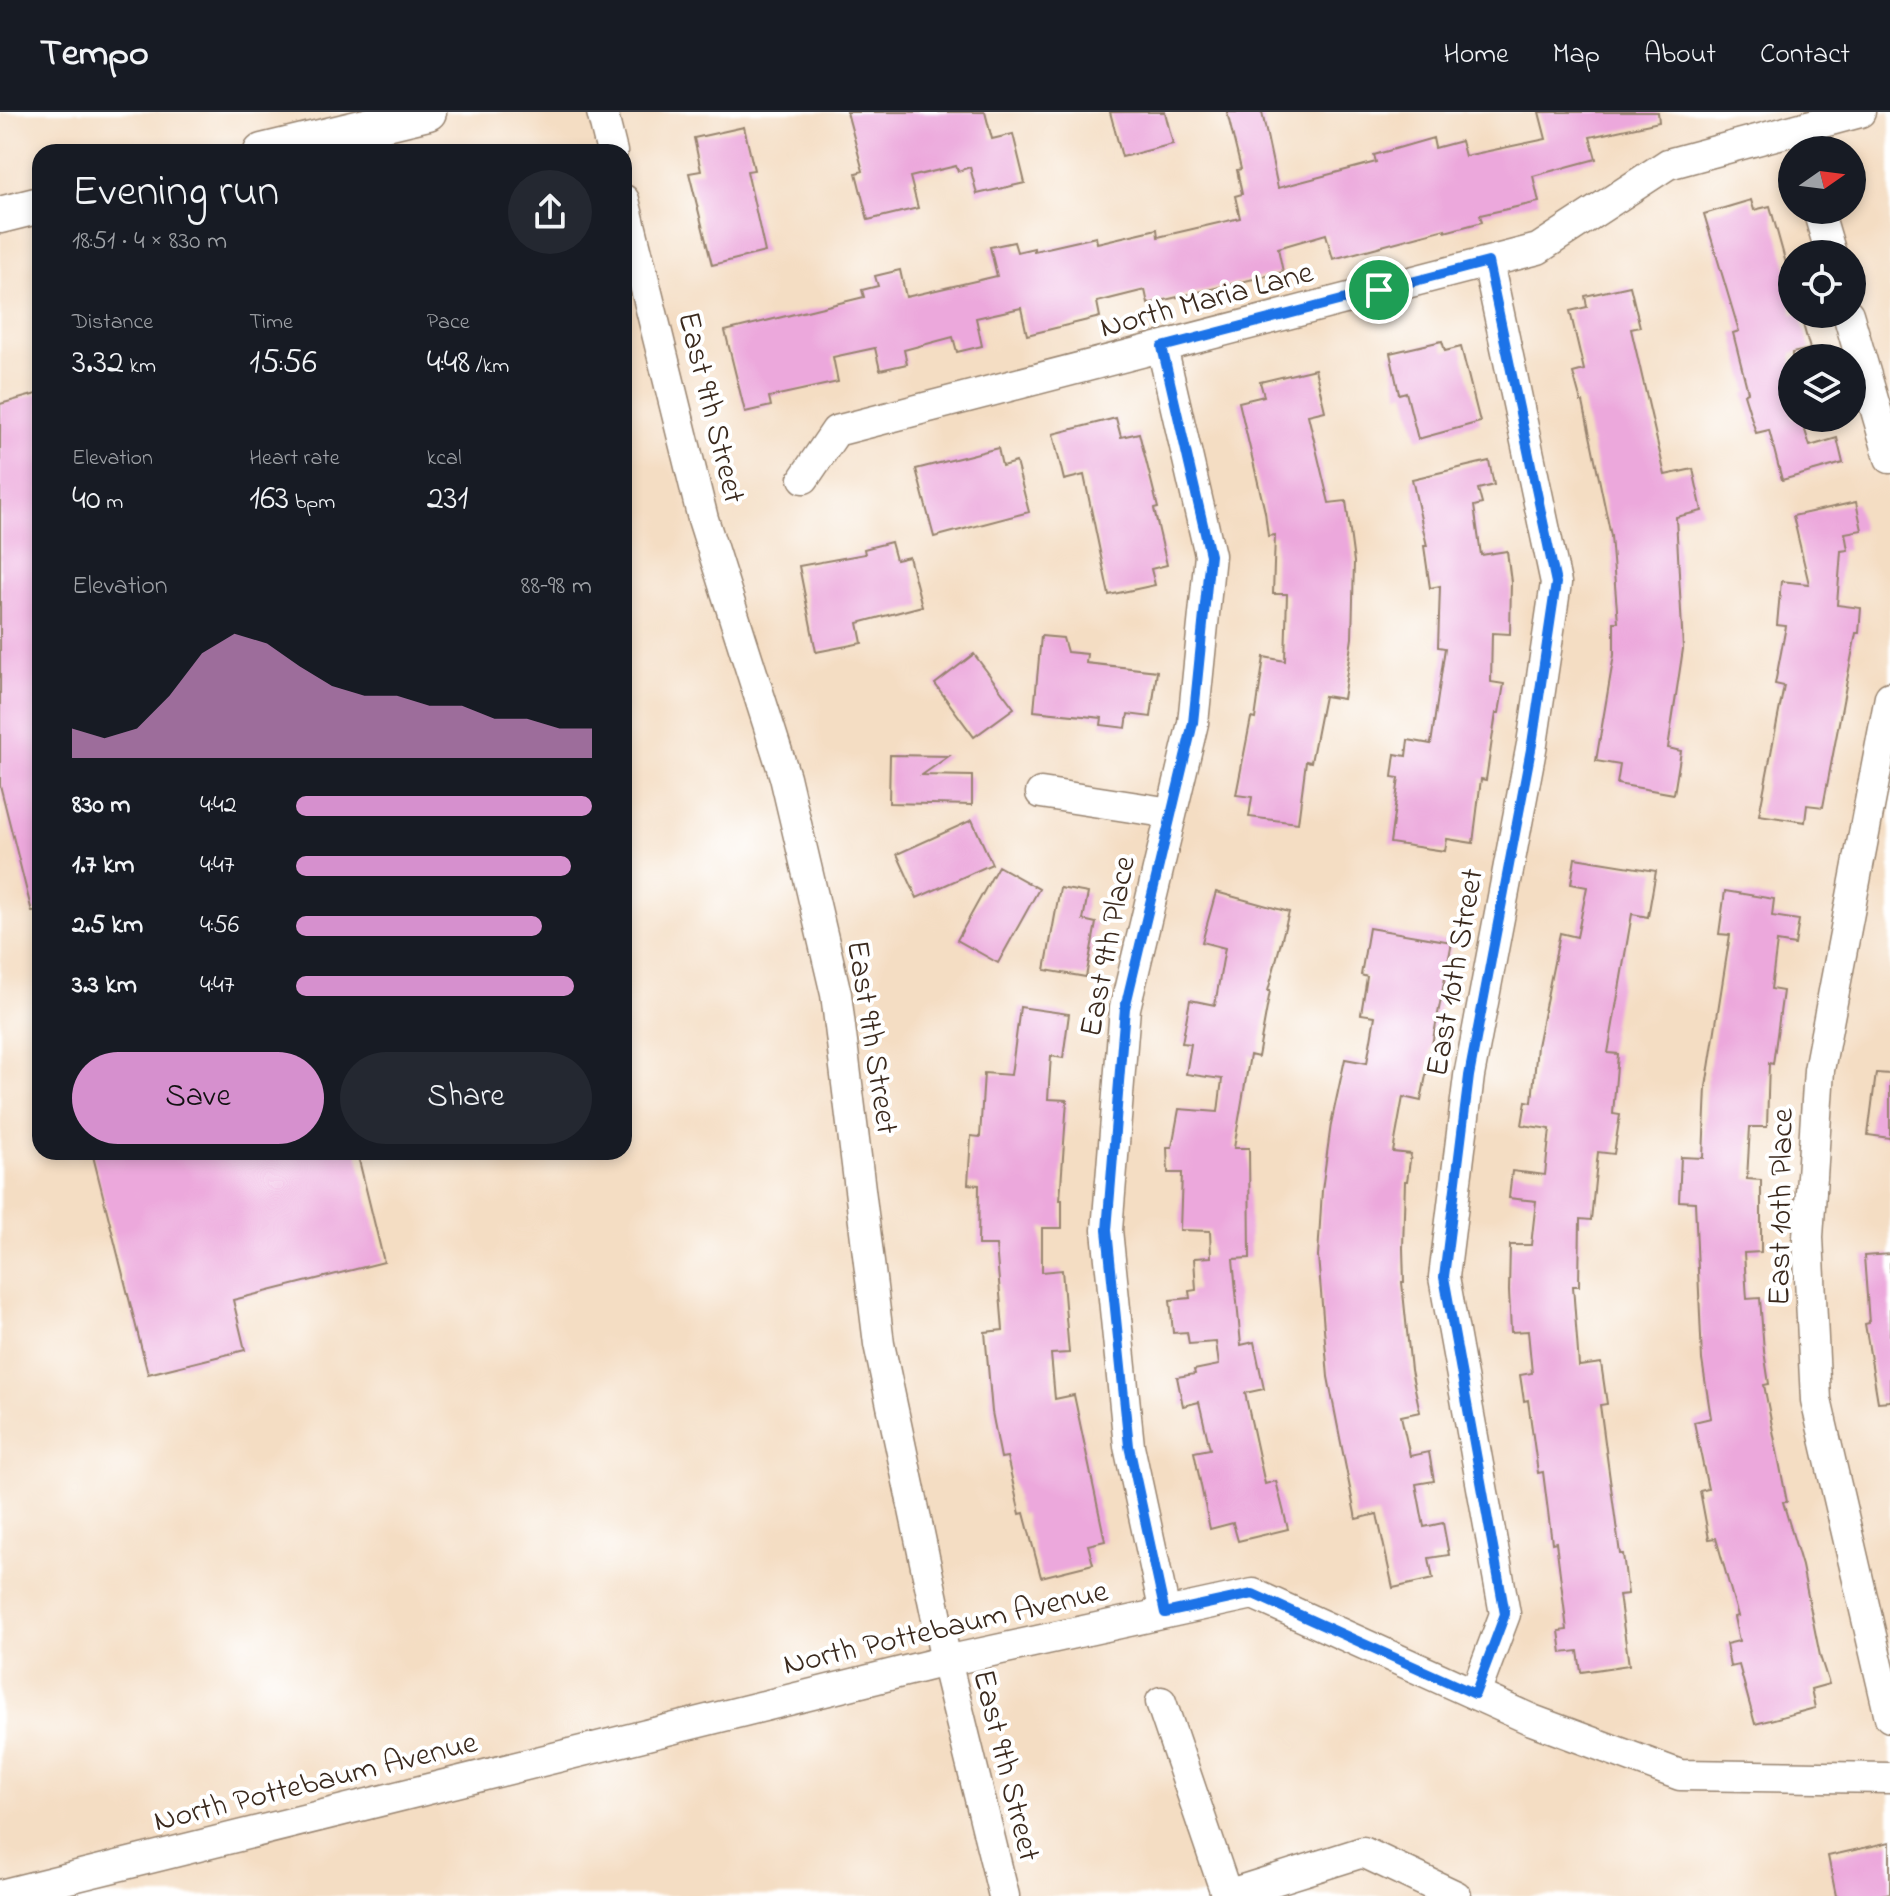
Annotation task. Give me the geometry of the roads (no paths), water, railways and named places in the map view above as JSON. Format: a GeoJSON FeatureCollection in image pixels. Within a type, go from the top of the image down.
{"type":"FeatureCollection","features":[{"type":"Feature","properties":{"kind":"street"},"geometry":{"type":"LineString","coordinates":[[295,144],[428,112]]}},
{"type":"Feature","properties":{"kind":"street"},"geometry":{"type":"LineString","coordinates":[[602,112],[610,144]]}},
{"type":"Feature","properties":{"kind":"street","name":"North Maria Lane"},"geometry":{"type":"LineString","coordinates":[[1806,136],[1860,112]]}},
{"type":"Feature","properties":{"kind":"street","name":"North Maria Lane"},"geometry":{"type":"LineString","coordinates":[[804,478],[836,431],[1538,249],[1668,164],[1778,144]]}},
{"type":"Feature","properties":{"kind":"street"},"geometry":{"type":"LineString","coordinates":[[0,215],[32,207]]}},
{"type":"Feature","properties":{"kind":"street","name":"East 9th Street"},"geometry":{"type":"LineString","coordinates":[[632,232],[703,519],[785,777],[836,994],[879,1344],[946,1661],[1004,1896]]}},
{"type":"Feature","properties":{"kind":"street","name":"East 10th Street"},"geometry":{"type":"LineString","coordinates":[[1475,1694],[1505,1614],[1444,1277],[1469,1076],[1532,744],[1556,583],[1488,262]]}},
{"type":"Feature","properties":{"kind":"street"},"geometry":{"type":"LineString","coordinates":[[1852,328],[1890,458]]}},
{"type":"Feature","properties":{"kind":"street","name":"East 9th Place"},"geometry":{"type":"LineString","coordinates":[[1162,347],[1210,555],[1193,723],[1125,1008],[1107,1230],[1129,1446],[1165,1613]]}},
{"type":"Feature","properties":{"kind":"street","name":"East 10th Place"},"geometry":{"type":"LineString","coordinates":[[1890,697],[1819,1070],[1808,1237],[1816,1400],[1890,1717]]}},
{"type":"Feature","properties":{"kind":"street"},"geometry":{"type":"LineString","coordinates":[[1041,793],[1171,813]]}},
{"type":"Feature","properties":{"kind":"street","name":"North Pottebaum Avenue"},"geometry":{"type":"LineString","coordinates":[[0,1895],[946,1661],[1253,1594],[1532,1720],[1680,1775],[1890,1778]]}},
{"type":"Feature","properties":{"kind":"street"},"geometry":{"type":"LineString","coordinates":[[1161,1702],[1227,1895],[1363,1852],[1456,1896]]}}]}
